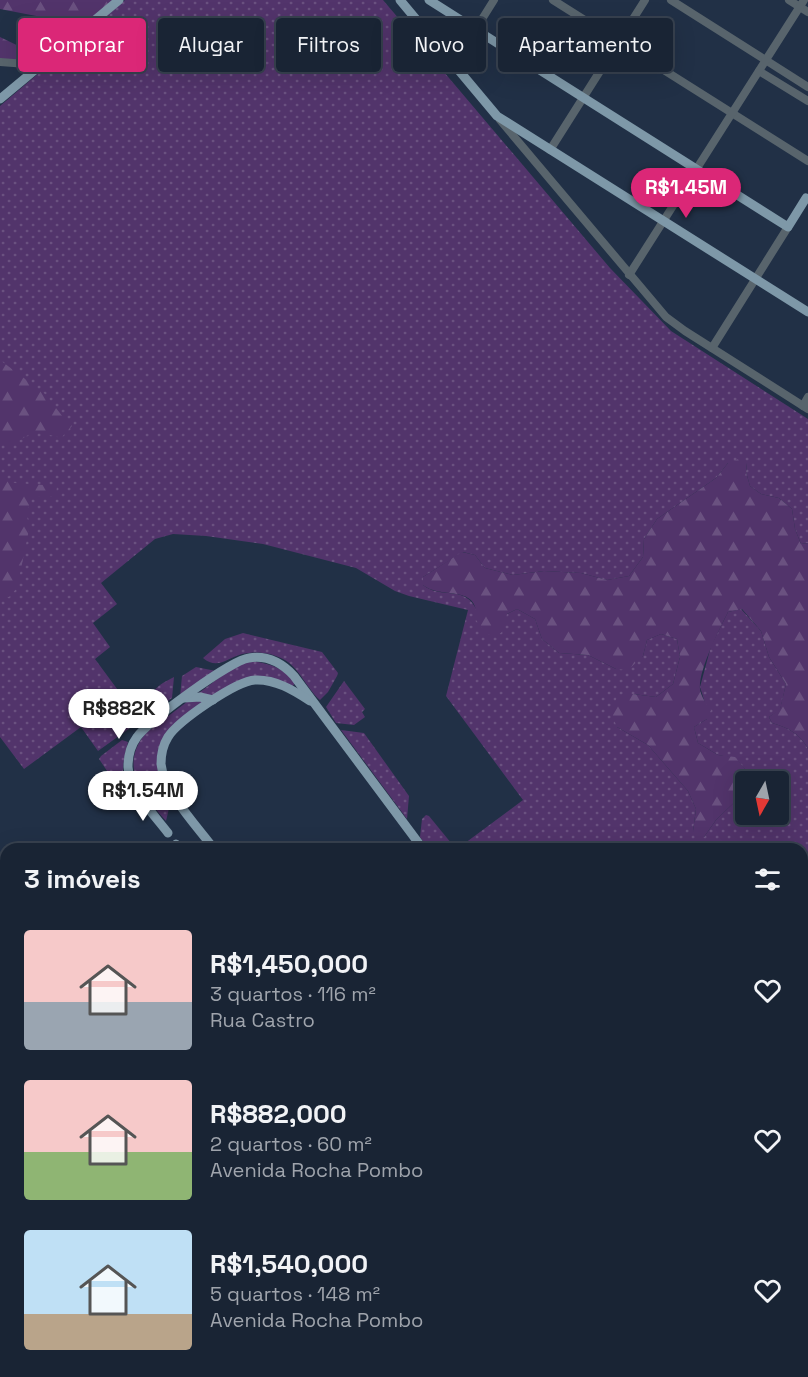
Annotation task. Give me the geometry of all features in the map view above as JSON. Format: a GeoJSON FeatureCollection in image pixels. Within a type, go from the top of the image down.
{"type":"FeatureCollection","features":[{"type":"Feature","properties":{"kind":"main road"},"geometry":{"type":"LineString","coordinates":[[97,18],[119,0]]}},
{"type":"Feature","properties":{"kind":"main road"},"geometry":{"type":"LineString","coordinates":[[400,0],[415,18]]}},
{"type":"Feature","properties":{"kind":"main road"},"geometry":{"type":"LineString","coordinates":[[429,0],[457,18]]}},
{"type":"Feature","properties":{"kind":"main road"},"geometry":{"type":"LineString","coordinates":[[486,36],[788,227],[807,197]]}},
{"type":"Feature","properties":{"kind":"main road"},"geometry":{"type":"LineString","coordinates":[[0,99],[32,72]]}},
{"type":"Feature","properties":{"kind":"main road"},"geometry":{"type":"LineString","coordinates":[[461,72],[497,116],[808,312]]}},
{"type":"Feature","properties":{"kind":"main road"},"geometry":{"type":"LineString","coordinates":[[168,833],[134,788],[130,777],[129,758],[133,742],[140,732],[234,662],[261,657],[287,668],[418,843]]}},
{"type":"Feature","properties":{"kind":"main road"},"geometry":{"type":"LineString","coordinates":[[210,843],[171,789],[163,773],[161,757],[164,745],[172,732],[213,700],[239,684],[260,680],[283,686],[316,706]]}},
{"type":"Feature","properties":{"kind":"main road"},"geometry":{"type":"LineString","coordinates":[[184,698],[213,700]]}},
{"type":"Feature","properties":{"kind":"street"},"geometry":{"type":"LineString","coordinates":[[483,18],[494,0]]}},
{"type":"Feature","properties":{"kind":"street"},"geometry":{"type":"LineString","coordinates":[[553,0],[581,18]]}},
{"type":"Feature","properties":{"kind":"street"},"geometry":{"type":"LineString","coordinates":[[634,18],[645,0]]}},
{"type":"Feature","properties":{"kind":"street"},"geometry":{"type":"LineString","coordinates":[[671,0],[808,87]]}},
{"type":"Feature","properties":{"kind":"street"},"geometry":{"type":"LineString","coordinates":[[789,0],[802,3],[808,12]]}},
{"type":"Feature","properties":{"kind":"street"},"geometry":{"type":"LineString","coordinates":[[629,275],[802,3]]}},
{"type":"Feature","properties":{"kind":"street"},"geometry":{"type":"LineString","coordinates":[[0,62],[18,63]]}},
{"type":"Feature","properties":{"kind":"street"},"geometry":{"type":"LineString","coordinates":[[759,71],[808,101]]}},
{"type":"Feature","properties":{"kind":"street"},"geometry":{"type":"LineString","coordinates":[[550,150],[600,72]]}},
{"type":"Feature","properties":{"kind":"street"},"geometry":{"type":"LineString","coordinates":[[667,72],[808,161]]}},
{"type":"Feature","properties":{"kind":"street"},"geometry":{"type":"LineString","coordinates":[[497,116],[666,317],[805,407],[808,397]]}},
{"type":"Feature","properties":{"kind":"street"},"geometry":{"type":"LineString","coordinates":[[523,148],[528,136]]}},
{"type":"Feature","properties":{"kind":"street"},"geometry":{"type":"LineString","coordinates":[[712,348],[788,227]]}},
{"type":"Feature","properties":{"kind":"green space"},"geometry":{"type":"Polygon","coordinates":[[[0,0],[114,0],[92,18],[47,18],[0,9],[0,0]]]}},
{"type":"Feature","properties":{"kind":"green space"},"geometry":{"type":"Polygon","coordinates":[[[125,0],[383,0],[398,18],[393,18],[393,72],[444,72],[610,268],[671,331],[808,419],[808,543],[801,544],[795,529],[792,509],[779,498],[761,494],[750,486],[746,472],[747,463],[728,463],[716,478],[657,519],[644,539],[643,557],[629,576],[607,580],[581,573],[544,571],[513,575],[485,568],[475,555],[463,552],[423,577],[423,585],[437,592],[460,595],[472,603],[477,611],[507,614],[517,609],[535,619],[542,639],[559,653],[588,655],[616,669],[643,656],[647,640],[661,634],[677,639],[680,657],[673,684],[656,697],[633,694],[617,727],[648,745],[688,791],[696,809],[693,831],[704,837],[716,820],[735,802],[735,825],[789,825],[789,771],[746,771],[735,758],[718,755],[698,743],[694,727],[707,719],[700,687],[711,646],[728,612],[741,609],[761,631],[769,657],[786,684],[780,710],[769,717],[772,723],[797,735],[808,749],[808,843],[465,843],[523,800],[446,696],[468,610],[395,591],[356,568],[263,544],[206,536],[173,534],[155,539],[101,583],[117,604],[93,623],[110,647],[95,659],[123,697],[131,703],[145,700],[160,685],[174,677],[172,698],[98,751],[81,727],[24,769],[0,737],[0,106],[40,72],[146,72],[146,18],[104,18],[125,0]]]}},
{"type":"Feature","properties":{"kind":"green space"},"geometry":{"type":"Polygon","coordinates":[[[0,37],[18,46],[18,60],[0,59],[0,37]]]}},
{"type":"Feature","properties":{"kind":"green space"},"geometry":{"type":"Polygon","coordinates":[[[0,360],[45,394],[72,426],[61,438],[35,431],[15,443],[0,445],[0,360]]]}},
{"type":"Feature","properties":{"kind":"green space"},"geometry":{"type":"Polygon","coordinates":[[[741,458],[747,463],[746,472],[750,486],[761,494],[779,498],[792,509],[795,529],[801,544],[808,543],[808,749],[797,735],[772,723],[769,717],[780,709],[786,684],[769,657],[761,631],[742,609],[728,612],[710,650],[700,681],[701,694],[711,710],[707,719],[694,727],[698,743],[718,755],[735,757],[746,771],[735,771],[735,802],[716,820],[704,837],[695,837],[693,831],[696,809],[688,791],[648,745],[617,727],[611,713],[617,697],[633,694],[656,697],[673,684],[680,657],[677,639],[661,634],[647,640],[643,656],[628,670],[616,669],[588,655],[559,653],[542,639],[535,619],[517,609],[507,614],[503,631],[497,636],[486,634],[476,620],[476,608],[472,601],[458,594],[431,589],[423,585],[423,577],[462,552],[475,555],[485,568],[513,575],[544,571],[581,573],[607,580],[629,576],[643,557],[644,539],[657,519],[716,478],[728,463],[741,458]]]}},
{"type":"Feature","properties":{"kind":"green space"},"geometry":{"type":"Polygon","coordinates":[[[0,478],[15,483],[57,486],[56,496],[32,497],[26,515],[30,525],[17,588],[9,597],[0,596],[0,478]]]}},
{"type":"Feature","properties":{"kind":"green space"},"geometry":{"type":"Polygon","coordinates":[[[243,633],[322,652],[338,673],[328,692],[320,700],[289,663],[273,655],[247,653],[218,663],[203,658],[225,639],[243,633]]]}},
{"type":"Feature","properties":{"kind":"green space"},"geometry":{"type":"Polygon","coordinates":[[[250,661],[275,667],[296,682],[292,687],[280,682],[233,685],[159,747],[157,759],[159,776],[171,800],[166,821],[142,790],[137,779],[134,756],[138,744],[147,732],[232,668],[250,661]]]}},
{"type":"Feature","properties":{"kind":"green space"},"geometry":{"type":"Polygon","coordinates":[[[196,667],[216,671],[180,697],[182,676],[196,667]]]}},
{"type":"Feature","properties":{"kind":"green space"},"geometry":{"type":"Polygon","coordinates":[[[344,681],[365,709],[362,712],[365,717],[354,725],[336,723],[326,707],[344,681]]]}},
{"type":"Feature","properties":{"kind":"green space"},"geometry":{"type":"Polygon","coordinates":[[[341,730],[364,733],[409,796],[407,819],[341,730]]]}},
{"type":"Feature","properties":{"kind":"green space"},"geometry":{"type":"Polygon","coordinates":[[[122,740],[128,742],[123,768],[128,793],[124,796],[99,759],[122,740]]]}},
{"type":"Feature","properties":{"kind":"green space"},"geometry":{"type":"Polygon","coordinates":[[[426,815],[429,816],[451,843],[424,843],[420,837],[422,819],[426,815]]]}}]}
